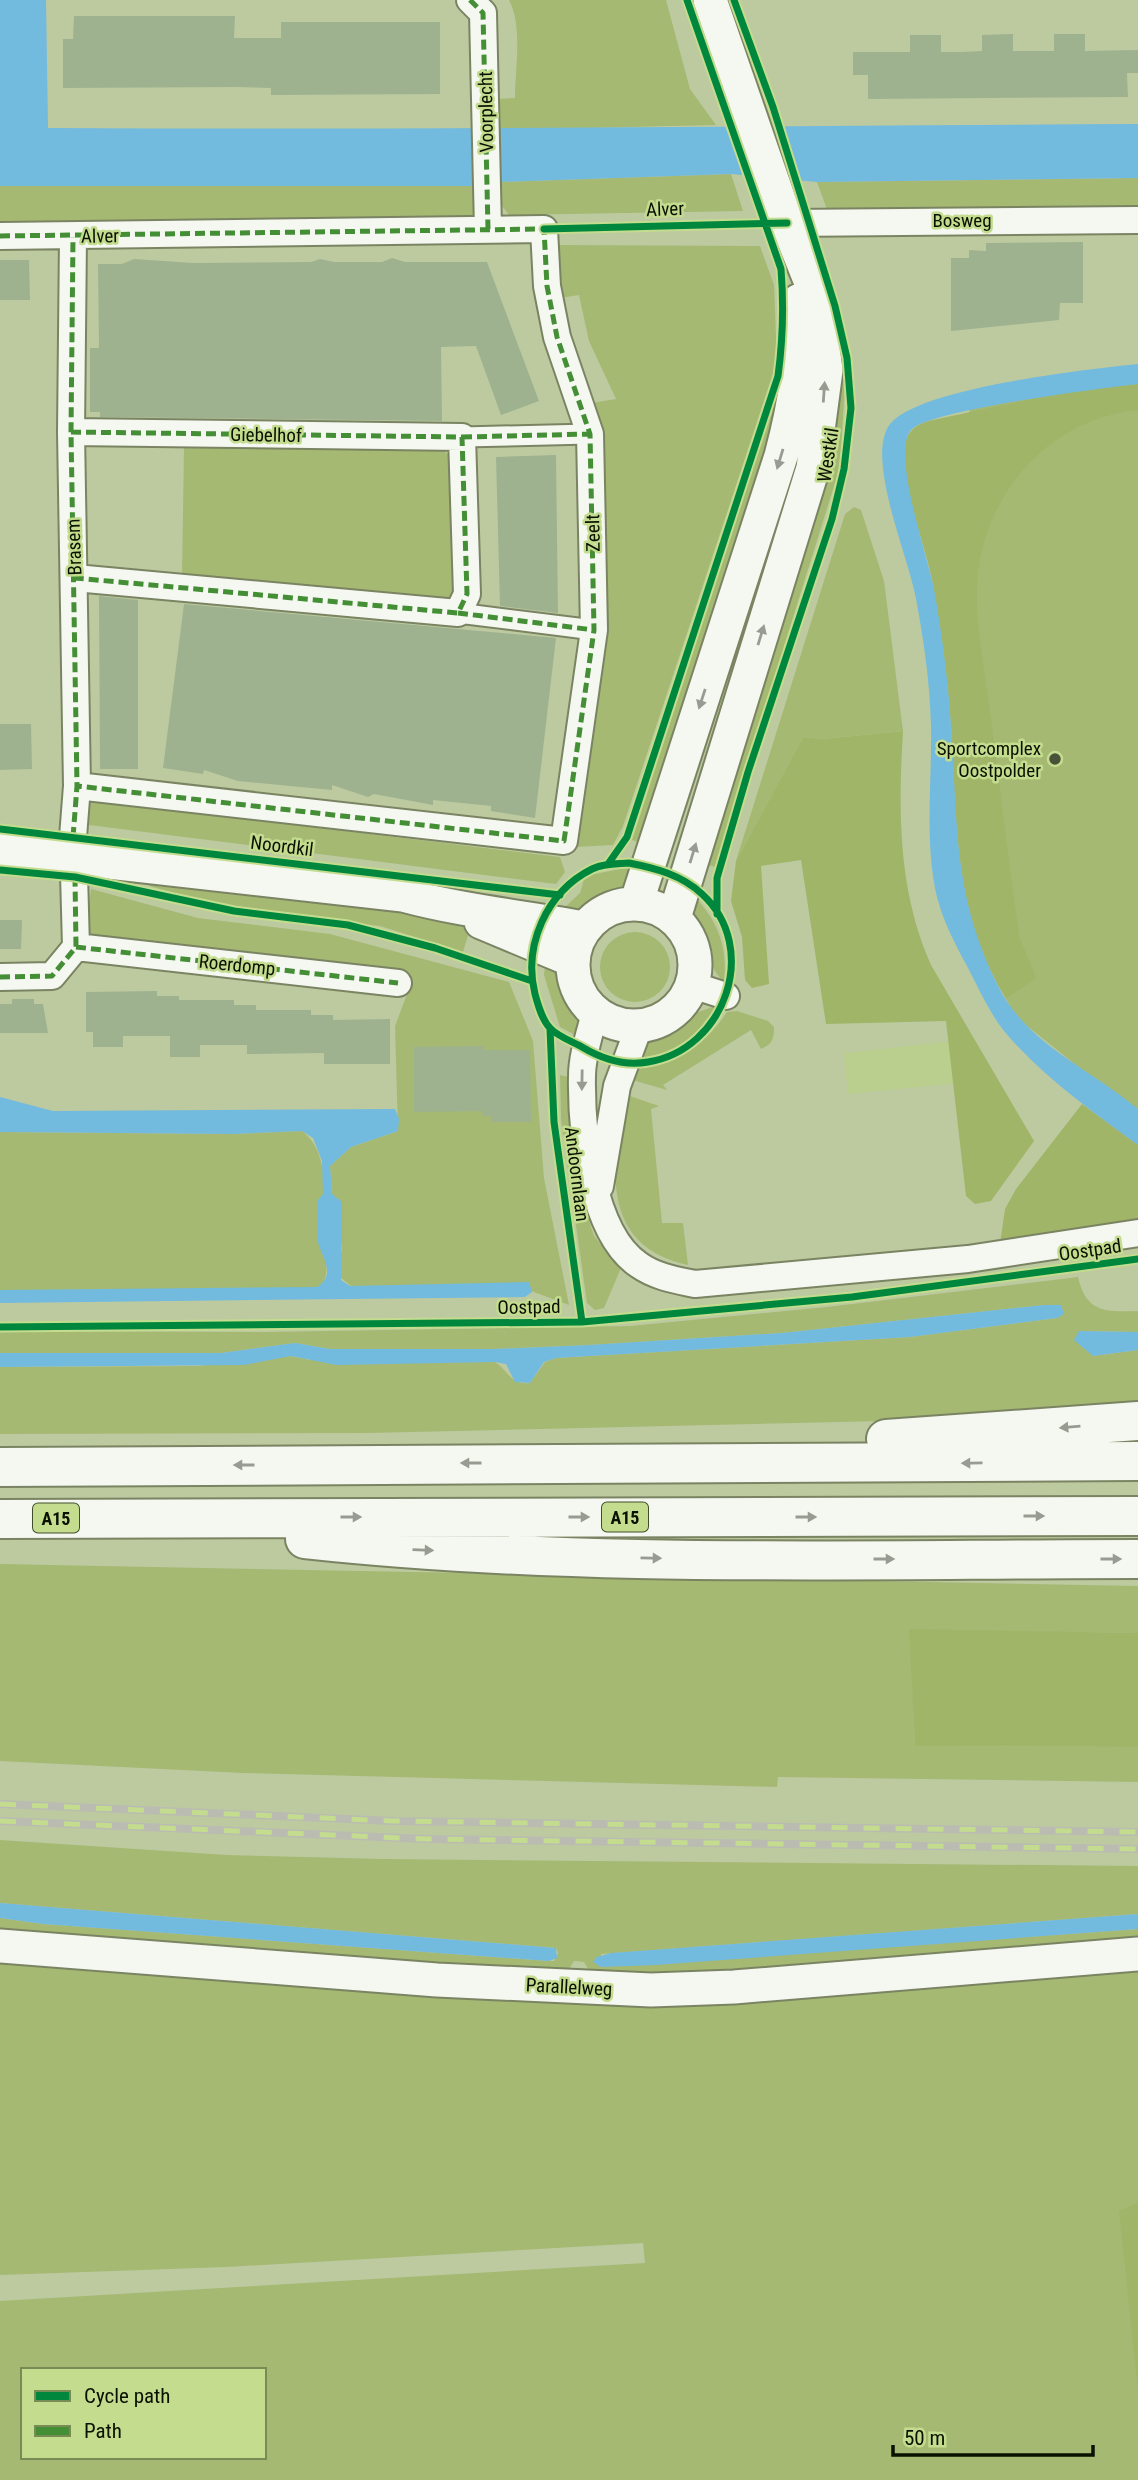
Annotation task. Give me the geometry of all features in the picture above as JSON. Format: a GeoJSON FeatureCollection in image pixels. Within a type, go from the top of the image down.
{"type":"FeatureCollection","features":[{"type":"Feature","properties":{"kind":"highway"},"geometry":{"type":"LineString","coordinates":[[539,1463],[625,1447],[873,1440],[1138,1421]]}},
{"type":"Feature","properties":{"kind":"highway"},"geometry":{"type":"LineString","coordinates":[[0,1467],[1138,1461]]}},
{"type":"Feature","properties":{"kind":"highway","name":"A15"},"geometry":{"type":"LineString","coordinates":[[0,1518],[1138,1516]]}},
{"type":"Feature","properties":{"kind":"highway","name":"A15"},"geometry":{"type":"LineString","coordinates":[[112,1518],[397,1549],[653,1558],[1138,1559]]}},
{"type":"Feature","properties":{"kind":"street","name":"Voorplecht"},"geometry":{"type":"LineString","coordinates":[[470,0],[483,13],[488,229]]}},
{"type":"Feature","properties":{"kind":"street","name":"Westkil"},"geometry":{"type":"LineString","coordinates":[[674,918],[813,468],[826,370],[816,295],[782,209],[710,0]]}},
{"type":"Feature","properties":{"kind":"street","name":"Westkil"},"geometry":{"type":"LineString","coordinates":[[636,904],[790,422],[797,387],[800,335],[782,209]]}},
{"type":"Feature","properties":{"kind":"street","name":"Bosweg"},"geometry":{"type":"LineString","coordinates":[[782,209],[1138,220]]}},
{"type":"Feature","properties":{"kind":"street","name":"Alver"},"geometry":{"type":"LineString","coordinates":[[0,236],[544,229]]}},
{"type":"Feature","properties":{"kind":"street","name":"Zeelt"},"geometry":{"type":"LineString","coordinates":[[544,229],[547,286],[557,338],[590,434],[594,630],[564,841]]}},
{"type":"Feature","properties":{"kind":"street","name":"Brasem"},"geometry":{"type":"LineString","coordinates":[[73,237],[71,432],[75,578],[76,947]]}},
{"type":"Feature","properties":{"kind":"street","name":"Giebelhof"},"geometry":{"type":"LineString","coordinates":[[71,432],[462,437],[590,434]]}},
{"type":"Feature","properties":{"kind":"street"},"geometry":{"type":"LineString","coordinates":[[458,613],[467,594],[462,437]]}},
{"type":"Feature","properties":{"kind":"street"},"geometry":{"type":"LineString","coordinates":[[75,578],[458,613],[594,630]]}},
{"type":"Feature","properties":{"kind":"street","name":"Noordkil"},"geometry":{"type":"LineString","coordinates":[[77,786],[564,841]]}},
{"type":"Feature","properties":{"kind":"street","name":"Noordkil"},"geometry":{"type":"LineString","coordinates":[[0,850],[403,895],[457,909],[498,912],[585,928]]}},
{"type":"Feature","properties":{"kind":"street"},"geometry":{"type":"LineString","coordinates":[[636,904],[656,908],[674,918],[684,929],[693,949],[695,971],[684,1001],[672,1014],[656,1023],[639,1027],[615,1024],[595,1013],[579,995],[572,960],[579,937],[585,928],[607,910],[636,904]]}},
{"type":"Feature","properties":{"kind":"street","name":"Noordkil"},"geometry":{"type":"LineString","coordinates":[[457,909],[494,929],[572,960]]}},
{"type":"Feature","properties":{"kind":"street"},"geometry":{"type":"LineString","coordinates":[[0,977],[52,976],[76,947]]}},
{"type":"Feature","properties":{"kind":"street","name":"Roerdomp"},"geometry":{"type":"LineString","coordinates":[[76,947],[398,983]]}},
{"type":"Feature","properties":{"kind":"street"},"geometry":{"type":"LineString","coordinates":[[692,985],[726,996]]}},
{"type":"Feature","properties":{"kind":"street","name":"Andoornlaan"},"geometry":{"type":"LineString","coordinates":[[595,1013],[582,1074],[587,1156],[598,1195],[617,1242],[638,1264],[670,1279],[695,1284],[968,1259],[1138,1233]]}},
{"type":"Feature","properties":{"kind":"street","name":"Andoornlaan"},"geometry":{"type":"LineString","coordinates":[[598,1195],[617,1086],[639,1027]]}},
{"type":"Feature","properties":{"kind":"street","name":"Parallelweg"},"geometry":{"type":"LineString","coordinates":[[0,1946],[450,1981],[651,1990],[774,1984],[1138,1954]]}},
{"type":"Feature","properties":{"kind":"shaded area"},"geometry":{"type":"Polygon","coordinates":[[[509,0],[666,0],[690,89],[716,125],[499,130],[496,99],[515,98],[517,35],[509,0]]]}},
{"type":"Feature","properties":{"kind":"shaded area"},"geometry":{"type":"Polygon","coordinates":[[[731,174],[743,211],[509,215],[499,202],[499,182],[731,174]]]}},
{"type":"Feature","properties":{"kind":"shaded area"},"geometry":{"type":"Polygon","coordinates":[[[1138,178],[1138,211],[829,215],[817,182],[1138,178]]]}},
{"type":"Feature","properties":{"kind":"shaded area"},"geometry":{"type":"Polygon","coordinates":[[[0,186],[473,186],[473,216],[464,224],[0,224],[0,186]]]}},
{"type":"Feature","properties":{"kind":"shaded area"},"geometry":{"type":"Polygon","coordinates":[[[556,245],[760,246],[774,285],[777,362],[623,826],[613,845],[575,847],[591,403],[616,399],[589,341],[579,295],[560,298],[556,245]]]}},
{"type":"Feature","properties":{"kind":"shaded area"},"geometry":{"type":"Polygon","coordinates":[[[839,339],[845,384],[840,467],[715,867],[699,862],[839,339]]]}},
{"type":"Feature","properties":{"kind":"shaded area"},"geometry":{"type":"Polygon","coordinates":[[[791,376],[647,845],[632,840],[782,378],[791,376]]]}},
{"type":"Feature","properties":{"kind":"shaded area","name":"Sportcomplex Oostpolder"},"geometry":{"type":"Polygon","coordinates":[[[1138,376],[1138,1138],[1077,1066],[1017,1018],[1006,999],[1014,993],[942,537],[972,399],[1138,376]]]}},
{"type":"Feature","properties":{"kind":"shaded area"},"geometry":{"type":"Polygon","coordinates":[[[1138,384],[1138,410],[1108,416],[1080,426],[1054,442],[1032,461],[1013,483],[997,509],[986,536],[979,566],[979,635],[1019,936],[1036,978],[1006,999],[976,934],[967,901],[957,833],[944,656],[930,570],[906,482],[905,445],[914,428],[928,421],[1061,393],[1138,384]]]}},
{"type":"Feature","properties":{"kind":"shaded area"},"geometry":{"type":"Polygon","coordinates":[[[438,446],[452,458],[454,591],[448,603],[182,576],[184,448],[438,446]]]}},
{"type":"Feature","properties":{"kind":"shaded area"},"geometry":{"type":"Polygon","coordinates":[[[854,507],[861,510],[884,581],[903,731],[822,739],[803,737],[736,861],[845,514],[854,507]]]}},
{"type":"Feature","properties":{"kind":"shaded area"},"geometry":{"type":"Polygon","coordinates":[[[903,731],[903,850],[906,880],[920,937],[931,965],[1034,1141],[991,1201],[975,1204],[966,1196],[946,1021],[826,1024],[801,860],[761,866],[769,984],[752,988],[745,980],[742,937],[731,901],[736,861],[803,737],[822,739],[903,731]]]}},
{"type":"Feature","properties":{"kind":"shaded area"},"geometry":{"type":"Polygon","coordinates":[[[89,800],[560,857],[565,872],[556,884],[89,825],[89,800]]]}},
{"type":"Feature","properties":{"kind":"shaded area"},"geometry":{"type":"Polygon","coordinates":[[[625,868],[638,872],[628,890],[584,911],[563,909],[580,893],[585,876],[625,868]]]}},
{"type":"Feature","properties":{"kind":"shaded area"},"geometry":{"type":"Polygon","coordinates":[[[149,881],[397,911],[470,929],[463,952],[380,926],[228,907],[149,886],[149,881]]]}},
{"type":"Feature","properties":{"kind":"shaded area"},"geometry":{"type":"Polygon","coordinates":[[[91,889],[198,918],[330,934],[509,982],[533,1041],[544,1178],[569,1305],[523,1288],[351,1286],[341,1278],[339,1260],[342,1249],[335,1198],[332,1195],[330,1166],[351,1147],[398,1131],[395,1026],[412,981],[92,937],[86,930],[91,889]]]}},
{"type":"Feature","properties":{"kind":"shaded area"},"geometry":{"type":"Polygon","coordinates":[[[691,893],[708,913],[719,933],[724,956],[724,982],[711,965],[700,940],[691,893]]]}},
{"type":"Feature","properties":{"kind":"shaded area"},"geometry":{"type":"Polygon","coordinates":[[[635,932],[660,942],[670,967],[660,992],[635,1002],[610,992],[600,967],[610,942],[635,932]]]}},
{"type":"Feature","properties":{"kind":"shaded area"},"geometry":{"type":"Polygon","coordinates":[[[546,958],[561,975],[571,994],[581,1038],[560,1027],[544,975],[546,958]]]}},
{"type":"Feature","properties":{"kind":"shaded area"},"geometry":{"type":"Polygon","coordinates":[[[717,1006],[704,1027],[685,1042],[663,1053],[639,1058],[650,1041],[672,1025],[717,1006]]]}},
{"type":"Feature","properties":{"kind":"shaded area"},"geometry":{"type":"Polygon","coordinates":[[[737,1011],[768,1021],[774,1027],[770,1043],[761,1049],[751,1030],[663,1085],[667,1090],[629,1079],[632,1068],[661,1064],[674,1059],[698,1044],[727,1012],[737,1011]]]}},
{"type":"Feature","properties":{"kind":"shaded area"},"geometry":{"type":"Polygon","coordinates":[[[954,1041],[959,1083],[848,1094],[844,1053],[954,1041]]]}},
{"type":"Feature","properties":{"kind":"shaded area"},"geometry":{"type":"Polygon","coordinates":[[[560,1075],[572,1078],[590,1224],[594,1236],[621,1268],[604,1308],[595,1310],[587,1303],[561,1119],[560,1075]]]}},
{"type":"Feature","properties":{"kind":"shaded area"},"geometry":{"type":"Polygon","coordinates":[[[624,1094],[659,1106],[651,1109],[662,1223],[683,1223],[688,1265],[659,1255],[638,1240],[625,1221],[615,1174],[624,1094]]]}},
{"type":"Feature","properties":{"kind":"shaded area"},"geometry":{"type":"Polygon","coordinates":[[[1082,1104],[1138,1145],[1138,1227],[1000,1244],[1005,1209],[1016,1189],[1082,1104]]]}},
{"type":"Feature","properties":{"kind":"shaded area"},"geometry":{"type":"Polygon","coordinates":[[[302,1131],[319,1154],[325,1186],[326,1270],[320,1289],[0,1290],[0,1132],[233,1134],[302,1131]]]}},
{"type":"Feature","properties":{"kind":"shaded area"},"geometry":{"type":"Polygon","coordinates":[[[1078,1277],[1086,1298],[1099,1308],[1138,1311],[1138,1332],[1079,1331],[1093,1356],[1138,1350],[1138,1403],[884,1421],[369,1433],[0,1434],[0,1367],[198,1366],[291,1356],[310,1360],[495,1362],[514,1380],[530,1383],[545,1362],[556,1358],[910,1337],[1057,1318],[1061,1305],[782,1333],[494,1349],[330,1349],[295,1343],[221,1353],[0,1353],[0,1331],[265,1332],[630,1326],[827,1307],[1078,1277]]]}},
{"type":"Feature","properties":{"kind":"shaded area"},"geometry":{"type":"Polygon","coordinates":[[[0,1564],[1138,1586],[1138,1633],[910,1630],[915,1746],[1138,1747],[1138,1782],[778,1777],[777,1787],[243,1773],[0,1761],[0,1564]]]}},
{"type":"Feature","properties":{"kind":"shaded area"},"geometry":{"type":"Polygon","coordinates":[[[909,1629],[1138,1633],[1138,1747],[915,1746],[909,1629]]]}},
{"type":"Feature","properties":{"kind":"shaded area"},"geometry":{"type":"Polygon","coordinates":[[[0,1840],[227,1855],[384,1859],[1138,1866],[1138,1914],[601,1954],[601,1967],[1138,1929],[1138,1943],[711,1977],[591,1974],[584,1962],[574,1961],[565,1976],[0,1933],[0,1918],[43,1924],[549,1961],[554,1961],[558,1953],[556,1948],[0,1903],[0,1840]]]}},
{"type":"Feature","properties":{"kind":"shaded area"},"geometry":{"type":"Polygon","coordinates":[[[0,1957],[389,1987],[1138,1966],[1138,2480],[0,2480],[0,2301],[645,2263],[643,2243],[226,2267],[0,2275],[0,1957]]]}},
{"type":"Feature","properties":{"kind":"shaded area"},"geometry":{"type":"Polygon","coordinates":[[[1138,2203],[1138,2390],[1119,2211],[1138,2203]]]}},
{"type":"Feature","properties":{"kind":"water"},"geometry":{"type":"Polygon","coordinates":[[[0,0],[46,0],[48,128],[1138,124],[1138,178],[817,182],[731,174],[499,182],[473,186],[0,186],[0,0]]]}},
{"type":"Feature","properties":{"kind":"water"},"geometry":{"type":"Polygon","coordinates":[[[1138,364],[1138,384],[1018,401],[924,422],[911,430],[906,442],[905,460],[940,623],[950,709],[960,857],[972,919],[982,951],[1009,1005],[1024,1023],[1060,1054],[1138,1109],[1138,1145],[1050,1077],[1004,1031],[984,999],[941,911],[931,858],[931,726],[926,662],[912,581],[886,486],[883,443],[888,427],[903,413],[930,401],[1004,383],[1138,364]]]}},
{"type":"Feature","properties":{"kind":"water"},"geometry":{"type":"Polygon","coordinates":[[[0,1097],[53,1111],[395,1109],[399,1119],[398,1131],[351,1147],[330,1166],[332,1194],[342,1202],[341,1280],[350,1286],[529,1282],[532,1292],[525,1297],[0,1303],[0,1290],[317,1287],[323,1282],[327,1270],[317,1232],[317,1201],[323,1194],[322,1161],[313,1138],[302,1131],[233,1134],[0,1132],[0,1097]]]}},
{"type":"Feature","properties":{"kind":"water"},"geometry":{"type":"Polygon","coordinates":[[[1061,1305],[1064,1314],[1057,1318],[910,1337],[556,1358],[544,1362],[530,1383],[515,1382],[506,1364],[495,1362],[336,1365],[291,1356],[244,1365],[0,1367],[0,1353],[221,1353],[295,1343],[330,1349],[494,1349],[589,1345],[782,1333],[1061,1305]]]}},
{"type":"Feature","properties":{"kind":"water"},"geometry":{"type":"Polygon","coordinates":[[[1079,1331],[1138,1332],[1138,1350],[1093,1356],[1074,1340],[1079,1331]]]}},
{"type":"Feature","properties":{"kind":"water"},"geometry":{"type":"Polygon","coordinates":[[[0,1903],[556,1948],[557,1958],[549,1961],[43,1924],[0,1918],[0,1903]]]}},
{"type":"Feature","properties":{"kind":"water"},"geometry":{"type":"Polygon","coordinates":[[[1138,1914],[1138,1929],[655,1965],[601,1967],[593,1962],[597,1957],[611,1953],[1138,1914]]]}},
{"type":"Feature","properties":{"kind":"building"},"geometry":{"type":"Polygon","coordinates":[[[74,16],[235,16],[234,38],[281,38],[281,22],[440,22],[440,94],[271,95],[271,88],[237,87],[63,88],[63,39],[73,39],[74,16]]]}},
{"type":"Feature","properties":{"kind":"building"},"geometry":{"type":"Polygon","coordinates":[[[1013,34],[1013,51],[1054,51],[1054,34],[1085,34],[1085,51],[1138,50],[1138,73],[1127,73],[1128,97],[868,99],[868,75],[853,75],[853,52],[910,52],[910,35],[941,35],[941,52],[962,52],[982,51],[982,35],[1013,34]]]}},
{"type":"Feature","properties":{"kind":"building"},"geometry":{"type":"Polygon","coordinates":[[[1083,242],[1083,303],[1060,303],[1059,320],[951,331],[951,258],[969,258],[969,250],[986,251],[986,243],[1083,242]]]}},
{"type":"Feature","properties":{"kind":"building"},"geometry":{"type":"Polygon","coordinates":[[[392,258],[405,262],[487,262],[539,401],[501,415],[476,346],[441,347],[442,421],[100,417],[100,412],[90,412],[90,348],[99,348],[98,264],[122,264],[134,259],[193,263],[311,262],[320,259],[334,262],[382,262],[392,258]]]}},
{"type":"Feature","properties":{"kind":"building"},"geometry":{"type":"Polygon","coordinates":[[[0,260],[29,260],[30,300],[0,300],[0,260]]]}},
{"type":"Feature","properties":{"kind":"building"},"geometry":{"type":"Polygon","coordinates":[[[556,455],[558,613],[500,606],[496,457],[556,455]]]}},
{"type":"Feature","properties":{"kind":"building"},"geometry":{"type":"Polygon","coordinates":[[[99,596],[138,600],[138,769],[100,769],[99,596]]]}},
{"type":"Feature","properties":{"kind":"building"},"geometry":{"type":"Polygon","coordinates":[[[184,604],[556,638],[535,818],[491,811],[491,806],[433,800],[433,805],[374,794],[368,797],[332,785],[332,790],[238,781],[204,770],[203,774],[163,768],[184,604]]]}},
{"type":"Feature","properties":{"kind":"building"},"geometry":{"type":"Polygon","coordinates":[[[0,724],[31,724],[32,769],[0,770],[0,724]]]}},
{"type":"Feature","properties":{"kind":"building"},"geometry":{"type":"Polygon","coordinates":[[[0,920],[22,920],[21,949],[0,949],[0,920]]]}},
{"type":"Feature","properties":{"kind":"building"},"geometry":{"type":"Polygon","coordinates":[[[157,991],[157,996],[179,996],[179,1000],[234,1000],[234,1005],[256,1005],[256,1010],[311,1010],[311,1015],[333,1015],[333,1020],[390,1019],[390,1064],[324,1064],[324,1053],[247,1054],[247,1045],[200,1045],[200,1057],[170,1057],[170,1036],[123,1036],[123,1047],[93,1047],[93,1032],[86,1032],[86,992],[157,991]]]}},
{"type":"Feature","properties":{"kind":"building"},"geometry":{"type":"Polygon","coordinates":[[[12,999],[34,999],[34,1004],[43,1004],[48,1033],[0,1033],[0,1004],[12,1004],[12,999]]]}},
{"type":"Feature","properties":{"kind":"building"},"geometry":{"type":"Polygon","coordinates":[[[484,1046],[484,1050],[530,1050],[531,1122],[491,1122],[491,1116],[483,1116],[482,1111],[414,1112],[414,1047],[484,1046]]]}},
{"type":"Feature","properties":{"kind":"railway"},"geometry":{"type":"LineString","coordinates":[[0,1804],[393,1821],[1138,1832]]}},
{"type":"Feature","properties":{"kind":"railway"},"geometry":{"type":"LineString","coordinates":[[0,1821],[426,1839],[1138,1849]]}},
{"type":"Feature","properties":{"kind":"marked path"},"geometry":{"type":"LineString","coordinates":[[470,0],[483,13],[488,229]]}},
{"type":"Feature","properties":{"kind":"marked path"},"geometry":{"type":"LineString","coordinates":[[0,236],[544,229],[547,286],[557,337],[590,434],[594,630],[564,841],[77,786]]}},
{"type":"Feature","properties":{"kind":"marked path"},"geometry":{"type":"LineString","coordinates":[[73,237],[71,432],[77,786],[73,837]]}},
{"type":"Feature","properties":{"kind":"marked path"},"geometry":{"type":"LineString","coordinates":[[71,432],[462,437],[467,594],[458,613],[75,578]]}},
{"type":"Feature","properties":{"kind":"marked path"},"geometry":{"type":"LineString","coordinates":[[462,437],[590,434]]}},
{"type":"Feature","properties":{"kind":"marked path"},"geometry":{"type":"LineString","coordinates":[[458,613],[594,630]]}},
{"type":"Feature","properties":{"kind":"marked path"},"geometry":{"type":"LineString","coordinates":[[0,977],[52,976],[76,947],[75,877]]}},
{"type":"Feature","properties":{"kind":"marked path"},"geometry":{"type":"LineString","coordinates":[[76,947],[398,983]]}},
{"type":"Feature","properties":{"kind":"cycle path"},"geometry":{"type":"LineString","coordinates":[[608,864],[627,837],[778,376],[781,349],[781,269],[687,0]]}},
{"type":"Feature","properties":{"kind":"cycle path"},"geometry":{"type":"LineString","coordinates":[[717,914],[717,878],[748,772],[832,519],[844,469],[851,408],[847,358],[835,306],[773,107],[734,0]]}},
{"type":"Feature","properties":{"kind":"cycle path"},"geometry":{"type":"LineString","coordinates":[[544,229],[787,223]]}},
{"type":"Feature","properties":{"kind":"cycle path"},"geometry":{"type":"LineString","coordinates":[[0,829],[560,895]]}},
{"type":"Feature","properties":{"kind":"cycle path"},"geometry":{"type":"LineString","coordinates":[[629,863],[677,877],[702,894],[720,916],[729,941],[731,968],[726,994],[714,1018],[697,1038],[675,1054],[639,1063],[606,1058],[553,1031],[541,1012],[532,976],[536,939],[542,922],[562,891],[592,869],[629,863]]}},
{"type":"Feature","properties":{"kind":"cycle path"},"geometry":{"type":"LineString","coordinates":[[0,870],[75,877],[234,911],[348,925],[435,948],[532,981]]}},
{"type":"Feature","properties":{"kind":"cycle path"},"geometry":{"type":"LineString","coordinates":[[550,1029],[554,1122],[582,1322]]}},
{"type":"Feature","properties":{"kind":"cycle path","name":"Oostpad"},"geometry":{"type":"LineString","coordinates":[[0,1327],[582,1322],[852,1297],[1138,1259]]}},
{"type":"Feature","properties":{"kind":"place","name":"Sportcomplex Oostpolder"},"geometry":{"type":"Point","coordinates":[1055,759]}}]}
